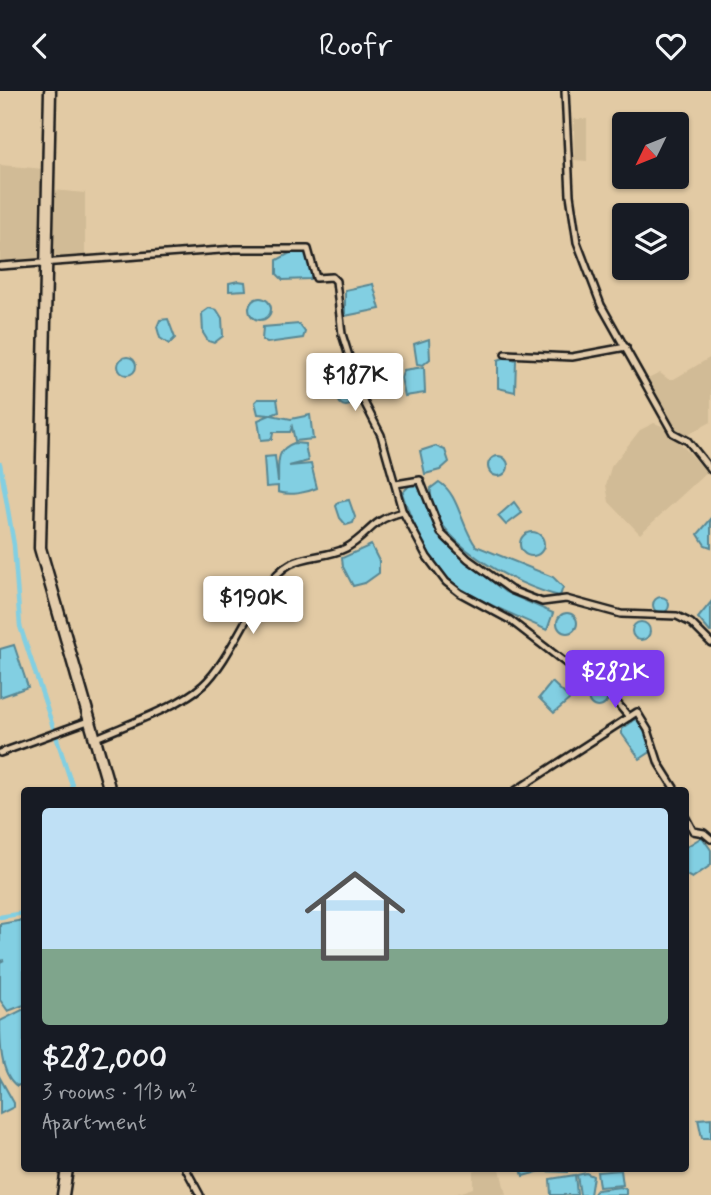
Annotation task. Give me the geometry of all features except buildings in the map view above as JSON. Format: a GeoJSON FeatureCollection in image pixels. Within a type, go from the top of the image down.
{"type":"FeatureCollection","features":[{"type":"Feature","properties":{"kind":"highway"},"geometry":{"type":"LineString","coordinates":[[50,91],[40,548],[109,787]]}},
{"type":"Feature","properties":{"kind":"highway"},"geometry":{"type":"LineString","coordinates":[[63,1195],[67,1172]]}},
{"type":"Feature","properties":{"kind":"street"},"geometry":{"type":"LineString","coordinates":[[565,91],[570,195],[577,242],[601,305],[673,433],[688,441],[711,470]]}},
{"type":"Feature","properties":{"kind":"street"},"geometry":{"type":"LineString","coordinates":[[0,266],[105,261],[235,249],[309,249],[316,278],[332,277],[337,281],[342,334],[362,398],[381,435],[403,512],[427,557],[446,582],[510,620],[567,664],[596,678],[629,716]]}},
{"type":"Feature","properties":{"kind":"street"},"geometry":{"type":"LineString","coordinates":[[505,354],[572,357],[626,347]]}},
{"type":"Feature","properties":{"kind":"street"},"geometry":{"type":"LineString","coordinates":[[396,484],[420,480],[441,533],[468,559],[511,590],[542,602],[566,599],[621,614],[677,615],[691,623],[711,643]]}},
{"type":"Feature","properties":{"kind":"street"},"geometry":{"type":"LineString","coordinates":[[94,739],[163,708],[201,686],[227,657],[258,601],[289,565],[346,548],[377,522],[403,512]]}},
{"type":"Feature","properties":{"kind":"street"},"geometry":{"type":"LineString","coordinates":[[522,787],[637,712],[644,722],[659,764],[673,787]]}},
{"type":"Feature","properties":{"kind":"street"},"geometry":{"type":"LineString","coordinates":[[0,753],[88,721]]}},
{"type":"Feature","properties":{"kind":"street"},"geometry":{"type":"LineString","coordinates":[[689,824],[693,831],[704,833],[711,839]]}},
{"type":"Feature","properties":{"kind":"street"},"geometry":{"type":"LineString","coordinates":[[188,1172],[200,1195]]}},
{"type":"Feature","properties":{"kind":"shaded area"},"geometry":{"type":"Polygon","coordinates":[[[574,119],[587,119],[587,161],[574,160],[574,119]]]}},
{"type":"Feature","properties":{"kind":"shaded area"},"geometry":{"type":"Polygon","coordinates":[[[0,165],[44,169],[44,260],[0,264],[0,165]]]}},
{"type":"Feature","properties":{"kind":"shaded area"},"geometry":{"type":"Polygon","coordinates":[[[53,190],[85,193],[85,257],[51,258],[53,190]]]}},
{"type":"Feature","properties":{"kind":"shaded area"},"geometry":{"type":"Polygon","coordinates":[[[711,357],[711,422],[682,438],[674,432],[663,416],[646,380],[660,373],[668,379],[674,379],[711,357]]]}},
{"type":"Feature","properties":{"kind":"shaded area"},"geometry":{"type":"Polygon","coordinates":[[[654,423],[665,427],[707,472],[640,534],[609,502],[606,485],[611,467],[640,430],[654,423]]]}},
{"type":"Feature","properties":{"kind":"shaded area"},"geometry":{"type":"Polygon","coordinates":[[[473,1172],[501,1172],[506,1195],[452,1195],[473,1188],[473,1172]]]}},
{"type":"Feature","properties":{"kind":"water"},"geometry":{"type":"Polygon","coordinates":[[[292,252],[308,252],[313,276],[310,279],[283,280],[277,274],[277,260],[292,252]]]}},
{"type":"Feature","properties":{"kind":"water"},"geometry":{"type":"Polygon","coordinates":[[[245,282],[246,290],[229,291],[229,283],[245,282]]]}},
{"type":"Feature","properties":{"kind":"water"},"geometry":{"type":"Polygon","coordinates":[[[373,284],[380,309],[345,316],[345,290],[373,284]]]}},
{"type":"Feature","properties":{"kind":"water"},"geometry":{"type":"Polygon","coordinates":[[[260,298],[268,301],[271,309],[268,317],[260,320],[252,317],[249,309],[252,301],[260,298]]]}},
{"type":"Feature","properties":{"kind":"water"},"geometry":{"type":"Polygon","coordinates":[[[209,308],[217,310],[222,318],[223,336],[214,343],[208,341],[203,333],[202,313],[209,308]]]}},
{"type":"Feature","properties":{"kind":"water"},"geometry":{"type":"Polygon","coordinates":[[[168,319],[175,338],[169,344],[160,338],[157,327],[160,320],[168,319]]]}},
{"type":"Feature","properties":{"kind":"water"},"geometry":{"type":"Polygon","coordinates":[[[299,324],[305,332],[303,338],[267,343],[262,340],[263,327],[299,324]]]}},
{"type":"Feature","properties":{"kind":"water"},"geometry":{"type":"Polygon","coordinates":[[[429,339],[430,359],[423,365],[417,364],[414,344],[429,339]]]}},
{"type":"Feature","properties":{"kind":"water"},"geometry":{"type":"Polygon","coordinates":[[[123,357],[131,357],[136,366],[134,373],[123,375],[118,370],[118,362],[123,357]]]}},
{"type":"Feature","properties":{"kind":"water"},"geometry":{"type":"Polygon","coordinates":[[[506,357],[516,360],[515,392],[498,388],[498,360],[506,357]]]}},
{"type":"Feature","properties":{"kind":"water"},"geometry":{"type":"Polygon","coordinates":[[[424,367],[425,393],[405,396],[401,378],[404,370],[424,367]]]}},
{"type":"Feature","properties":{"kind":"water"},"geometry":{"type":"Polygon","coordinates":[[[346,390],[352,392],[352,404],[346,406],[340,404],[338,398],[340,392],[346,390]]]}},
{"type":"Feature","properties":{"kind":"water"},"geometry":{"type":"Polygon","coordinates":[[[258,399],[277,399],[279,412],[271,415],[291,419],[310,415],[313,439],[295,441],[292,427],[290,432],[273,432],[272,439],[261,440],[258,420],[270,415],[258,414],[255,402],[258,399]]]}},
{"type":"Feature","properties":{"kind":"water"},"geometry":{"type":"Polygon","coordinates":[[[294,443],[305,444],[308,461],[289,466],[311,464],[317,488],[288,494],[278,492],[278,486],[266,487],[264,457],[275,456],[278,482],[280,454],[294,443]]]}},
{"type":"Feature","properties":{"kind":"water"},"geometry":{"type":"Polygon","coordinates":[[[435,446],[445,450],[449,462],[440,470],[425,474],[420,451],[435,446]]]}},
{"type":"Feature","properties":{"kind":"water"},"geometry":{"type":"Polygon","coordinates":[[[498,456],[505,459],[508,466],[505,473],[498,476],[491,473],[488,466],[491,459],[498,456]]]}},
{"type":"Feature","properties":{"kind":"water"},"geometry":{"type":"Polygon","coordinates":[[[439,482],[451,494],[476,546],[553,577],[563,587],[560,596],[521,583],[499,572],[459,543],[443,526],[433,507],[431,488],[439,482]]]}},
{"type":"Feature","properties":{"kind":"water"},"geometry":{"type":"Polygon","coordinates":[[[410,485],[421,487],[438,534],[453,550],[505,592],[553,613],[547,630],[462,590],[442,572],[425,547],[402,493],[410,485]]]}},
{"type":"Feature","properties":{"kind":"water"},"geometry":{"type":"Polygon","coordinates":[[[349,500],[355,517],[353,523],[346,525],[336,506],[339,502],[349,500]]]}},
{"type":"Feature","properties":{"kind":"water"},"geometry":{"type":"Polygon","coordinates":[[[514,502],[522,513],[506,525],[498,516],[514,502]]]}},
{"type":"Feature","properties":{"kind":"water"},"geometry":{"type":"Polygon","coordinates":[[[711,519],[711,547],[705,545],[698,534],[711,519]]]}},
{"type":"Feature","properties":{"kind":"water"},"geometry":{"type":"Polygon","coordinates":[[[532,532],[543,539],[544,544],[537,555],[532,556],[521,549],[520,544],[527,533],[532,532]]]}},
{"type":"Feature","properties":{"kind":"water"},"geometry":{"type":"Polygon","coordinates":[[[371,545],[379,561],[379,573],[365,583],[353,586],[343,567],[342,558],[371,545]]]}},
{"type":"Feature","properties":{"kind":"water"},"geometry":{"type":"Polygon","coordinates":[[[661,597],[669,605],[661,613],[653,605],[661,597]]]}},
{"type":"Feature","properties":{"kind":"water"},"geometry":{"type":"Polygon","coordinates":[[[711,602],[711,632],[710,632],[698,618],[711,602]]]}},
{"type":"Feature","properties":{"kind":"water"},"geometry":{"type":"Polygon","coordinates":[[[567,613],[574,616],[577,623],[574,630],[567,633],[560,630],[557,623],[560,616],[567,613]]]}},
{"type":"Feature","properties":{"kind":"water"},"geometry":{"type":"Polygon","coordinates":[[[641,622],[647,625],[650,631],[647,637],[641,640],[635,637],[632,631],[635,625],[641,622]]]}},
{"type":"Feature","properties":{"kind":"water"},"geometry":{"type":"Polygon","coordinates":[[[14,645],[28,687],[0,697],[0,649],[14,645]]]}},
{"type":"Feature","properties":{"kind":"water"},"geometry":{"type":"Polygon","coordinates":[[[552,682],[570,699],[554,713],[539,698],[552,682]]]}},
{"type":"Feature","properties":{"kind":"water"},"geometry":{"type":"Polygon","coordinates":[[[598,687],[605,690],[608,697],[605,704],[598,707],[591,704],[588,697],[591,690],[598,687]]]}},
{"type":"Feature","properties":{"kind":"water"},"geometry":{"type":"Polygon","coordinates":[[[636,719],[642,723],[652,751],[640,759],[622,734],[622,729],[636,719]]]}},
{"type":"Feature","properties":{"kind":"water"},"geometry":{"type":"Polygon","coordinates":[[[702,837],[711,850],[711,865],[692,878],[689,876],[689,845],[702,837]]]}},
{"type":"Feature","properties":{"kind":"water"},"geometry":{"type":"Polygon","coordinates":[[[21,920],[21,1006],[8,1011],[0,1000],[0,962],[4,960],[0,961],[0,924],[21,920]]]}},
{"type":"Feature","properties":{"kind":"water"},"geometry":{"type":"Polygon","coordinates":[[[21,1010],[21,1084],[17,1086],[11,1081],[4,1066],[0,1021],[21,1010]]]}},
{"type":"Feature","properties":{"kind":"water"},"geometry":{"type":"Polygon","coordinates":[[[0,1078],[14,1107],[0,1114],[0,1078]]]}},
{"type":"Feature","properties":{"kind":"water"},"geometry":{"type":"Polygon","coordinates":[[[711,1118],[711,1138],[702,1138],[698,1119],[711,1118]]]}},
{"type":"Feature","properties":{"kind":"water"},"geometry":{"type":"Polygon","coordinates":[[[522,1172],[537,1172],[523,1176],[522,1172]]]}},
{"type":"Feature","properties":{"kind":"water"},"geometry":{"type":"Polygon","coordinates":[[[597,1172],[621,1172],[623,1185],[599,1187],[597,1172]]]}},
{"type":"Feature","properties":{"kind":"water"},"geometry":{"type":"Polygon","coordinates":[[[586,1173],[593,1176],[590,1195],[580,1195],[577,1175],[586,1173]]]}},
{"type":"Feature","properties":{"kind":"water"},"geometry":{"type":"Polygon","coordinates":[[[575,1175],[577,1195],[551,1195],[550,1179],[575,1175]]]}},
{"type":"Feature","properties":{"kind":"water"},"geometry":{"type":"Polygon","coordinates":[[[620,1187],[626,1189],[626,1195],[593,1195],[597,1190],[620,1187]]]}},
{"type":"Feature","properties":{"kind":"waterway"},"geometry":{"type":"LineString","coordinates":[[0,464],[14,545],[20,626],[73,787]]}},
{"type":"Feature","properties":{"kind":"waterway"},"geometry":{"type":"LineString","coordinates":[[0,917],[21,914]]}}]}
